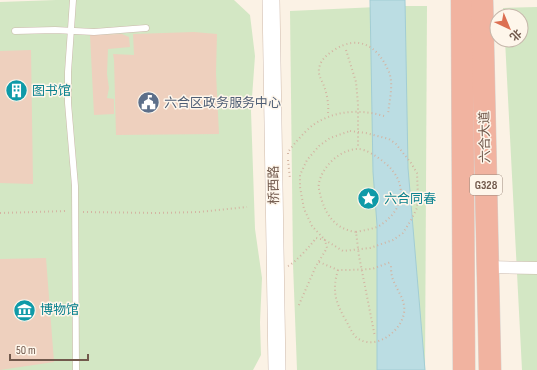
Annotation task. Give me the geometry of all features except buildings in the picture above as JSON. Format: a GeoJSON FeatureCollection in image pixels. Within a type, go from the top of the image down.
{"type":"FeatureCollection","features":[{"type":"Feature","properties":{"kind":"highway","name":"六合大道"},"geometry":{"type":"LineString","coordinates":[[462,0],[464,370]]}},
{"type":"Feature","properties":{"kind":"highway","name":"六合大道"},"geometry":{"type":"LineString","coordinates":[[482,0],[490,370]]}},
{"type":"Feature","properties":{"kind":"street","name":"桥西路"},"geometry":{"type":"LineString","coordinates":[[272,0],[277,370]]}},
{"type":"Feature","properties":{"kind":"street"},"geometry":{"type":"LineString","coordinates":[[488,267],[537,268]]}},
{"type":"Feature","properties":{"kind":"lane"},"geometry":{"type":"LineString","coordinates":[[73,0],[68,72],[68,102],[74,186],[76,370]]}},
{"type":"Feature","properties":{"kind":"lane"},"geometry":{"type":"LineString","coordinates":[[15,31],[55,30],[94,32],[146,28]]}},
{"type":"Feature","properties":{"kind":"path"},"geometry":{"type":"LineString","coordinates":[[328,113],[329,106],[324,86],[319,76],[321,62],[332,52],[346,43],[359,43],[366,44],[378,53],[389,72],[391,90],[388,115]]}},
{"type":"Feature","properties":{"kind":"path"},"geometry":{"type":"LineString","coordinates":[[346,50],[356,82],[358,104],[358,147]]}},
{"type":"Feature","properties":{"kind":"path"},"geometry":{"type":"LineString","coordinates":[[290,179],[288,152],[312,125],[342,112],[364,112],[384,116]]}},
{"type":"Feature","properties":{"kind":"path"},"geometry":{"type":"LineString","coordinates":[[287,266],[293,264],[316,238],[325,240],[344,251],[378,246],[393,240],[403,233],[417,208],[417,173],[404,152],[389,139],[366,133],[350,131],[330,138],[319,146],[307,160],[300,175],[300,186],[304,209],[312,226],[325,240],[327,248],[316,266],[298,307]]}},
{"type":"Feature","properties":{"kind":"path"},"geometry":{"type":"LineString","coordinates":[[358,149],[371,154],[385,163],[395,173],[401,184],[401,196],[399,205],[382,225],[356,232],[347,231],[339,226],[326,213],[319,185],[321,176],[326,167],[335,158],[346,151],[358,149]]}},
{"type":"Feature","properties":{"kind":"path"},"geometry":{"type":"LineString","coordinates":[[82,212],[199,212],[247,207]]}},
{"type":"Feature","properties":{"kind":"path"},"geometry":{"type":"LineString","coordinates":[[0,213],[75,212]]}},
{"type":"Feature","properties":{"kind":"path"},"geometry":{"type":"LineString","coordinates":[[356,232],[360,264],[375,337]]}},
{"type":"Feature","properties":{"kind":"path"},"geometry":{"type":"LineString","coordinates":[[319,262],[338,270],[372,269],[391,263],[393,281],[404,301],[405,311],[402,321],[393,334],[387,338],[371,342],[363,341],[356,337],[340,311],[336,300],[334,281],[338,270]]}},
{"type":"Feature","properties":{"kind":"green space"},"geometry":{"type":"Polygon","coordinates":[[[56,0],[234,0],[250,15],[255,56],[251,111],[255,229],[262,278],[260,322],[261,355],[253,370],[0,370],[0,2],[56,0]]]}},
{"type":"Feature","properties":{"kind":"green space"},"geometry":{"type":"Polygon","coordinates":[[[427,6],[425,370],[297,370],[293,264],[290,11],[427,6]]]}},
{"type":"Feature","properties":{"kind":"green space"},"geometry":{"type":"Polygon","coordinates":[[[537,7],[537,370],[522,370],[505,48],[529,48],[529,8],[503,8],[537,7]]]}},
{"type":"Feature","properties":{"kind":"water"},"geometry":{"type":"Polygon","coordinates":[[[370,0],[405,0],[408,168],[425,370],[377,370],[377,225],[373,172],[370,0]]]}},
{"type":"Feature","properties":{"kind":"place","name":"图书馆"},"geometry":{"type":"Point","coordinates":[16,91]}},
{"type":"Feature","properties":{"kind":"place","name":"六合区政务服务中心"},"geometry":{"type":"Point","coordinates":[149,103]}},
{"type":"Feature","properties":{"kind":"place","name":"六合同春"},"geometry":{"type":"Point","coordinates":[368,199]}},
{"type":"Feature","properties":{"kind":"place","name":"博物馆"},"geometry":{"type":"Point","coordinates":[25,310]}}]}
